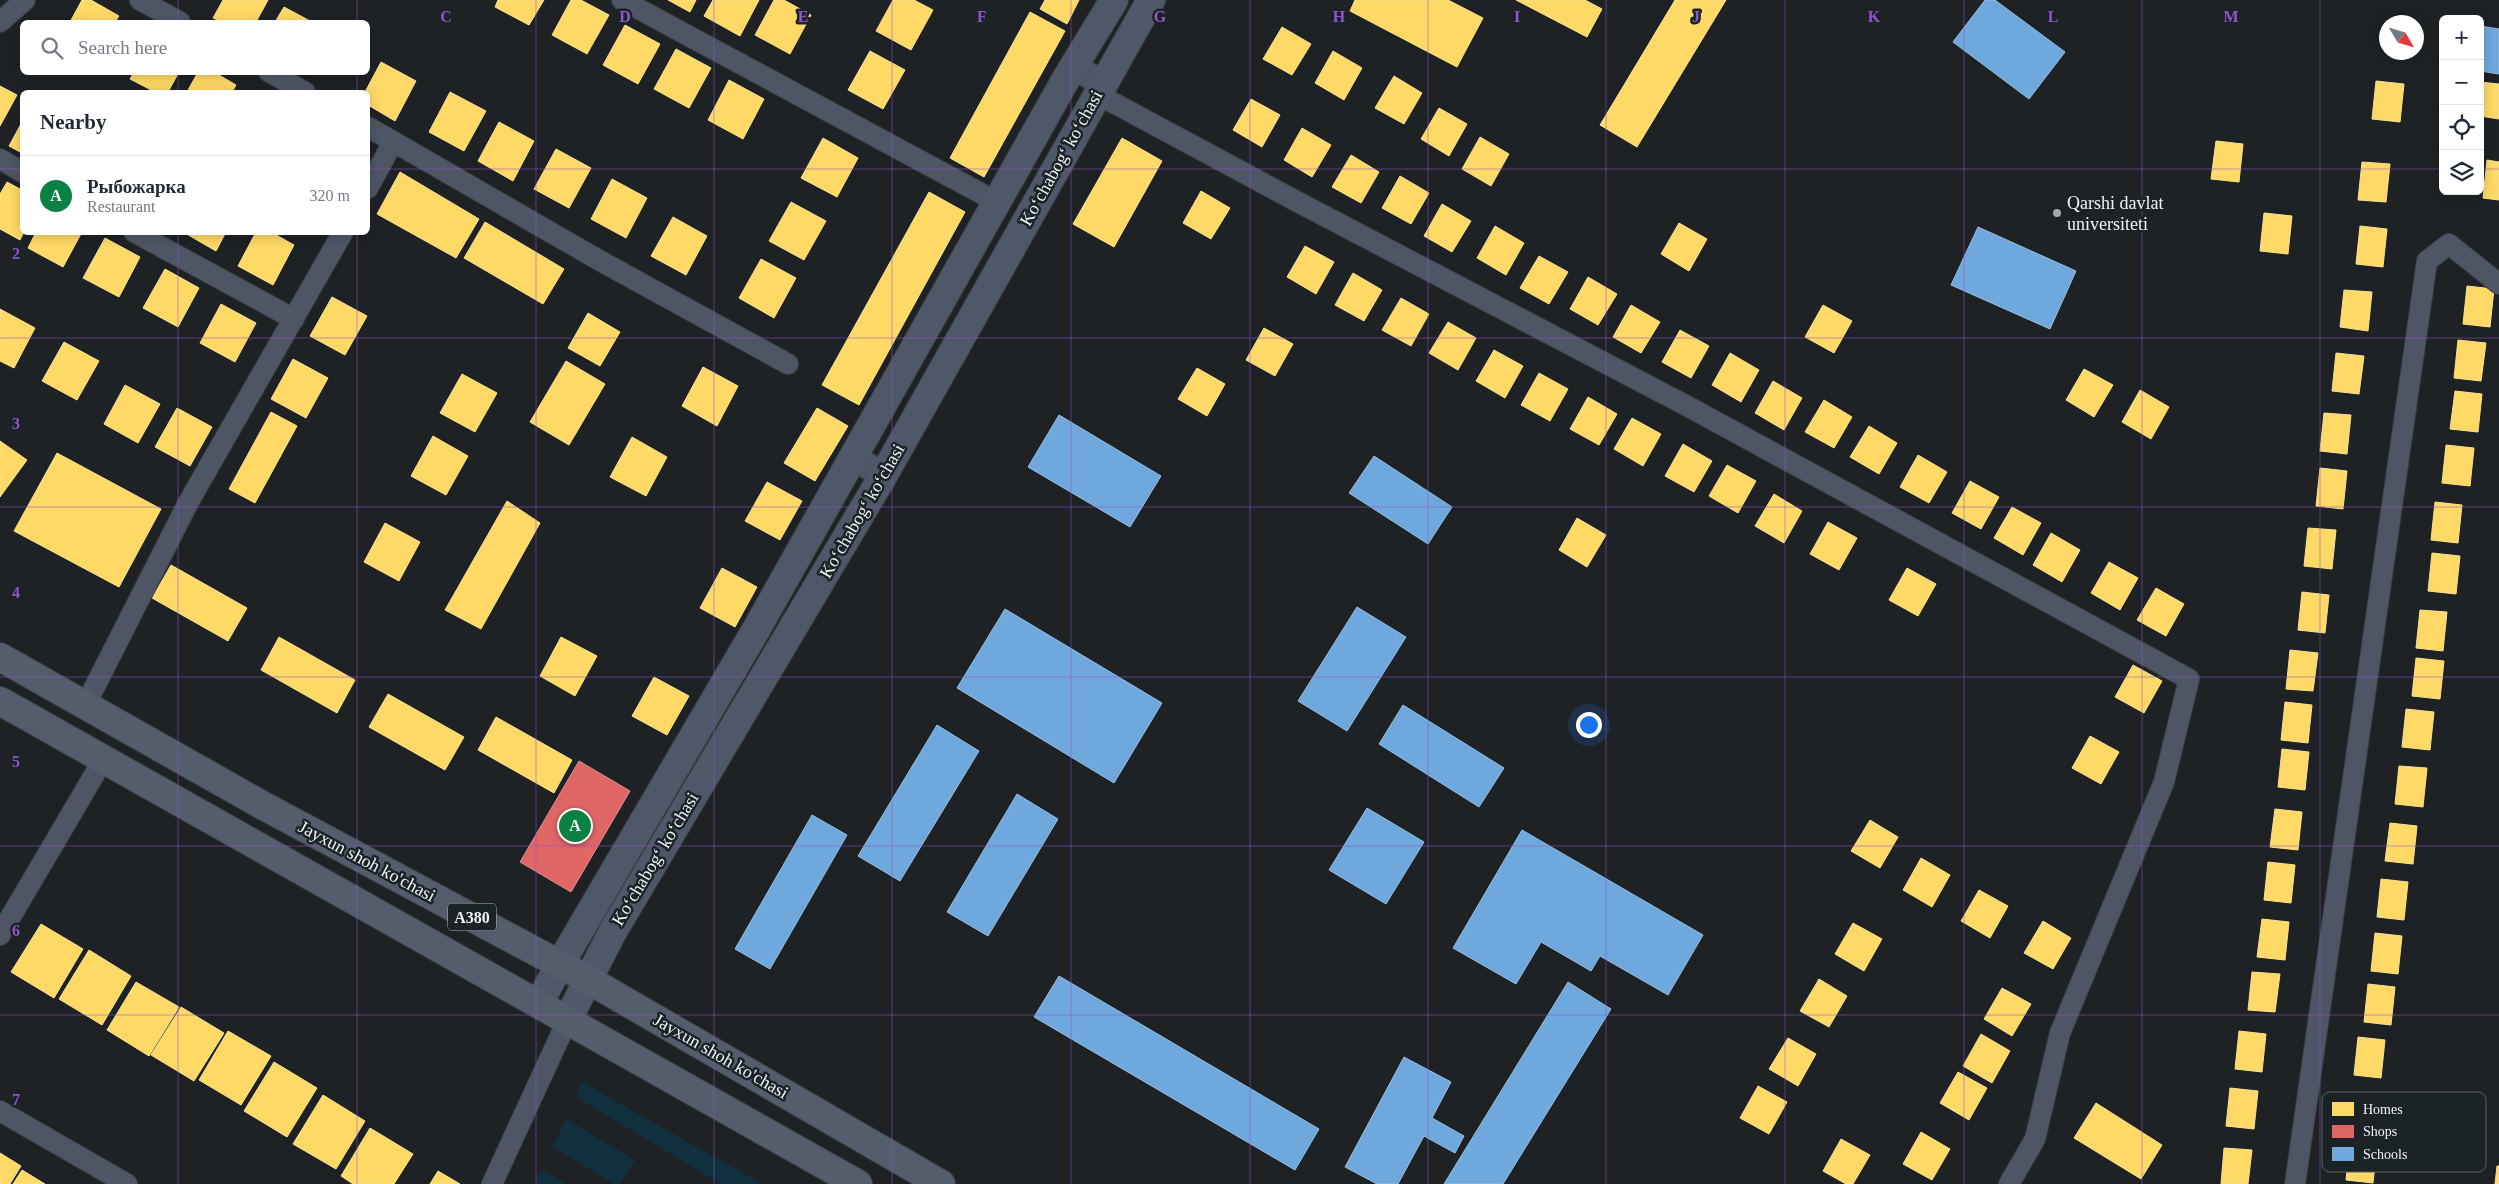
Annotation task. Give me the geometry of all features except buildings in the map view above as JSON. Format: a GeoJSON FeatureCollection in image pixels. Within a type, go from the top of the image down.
{"type":"FeatureCollection","features":[{"type":"Feature","properties":{"kind":"highway","name":"Jayxun shoh ko'chasi"},"geometry":{"type":"LineString","coordinates":[[0,657],[262,805],[587,979],[912,1177],[941,1184]]}},
{"type":"Feature","properties":{"kind":"highway","name":"A380"},"geometry":{"type":"LineString","coordinates":[[0,701],[568,1019],[858,1184]]}},
{"type":"Feature","properties":{"kind":"main road","name":"Ko‘chabog‘ ko‘chasi"},"geometry":{"type":"LineString","coordinates":[[539,1003],[757,628],[1073,67],[1114,0]]}},
{"type":"Feature","properties":{"kind":"main road","name":"Ko‘chabog‘ ko‘chasi"},"geometry":{"type":"LineString","coordinates":[[568,1019],[613,931],[883,476],[1151,0]]}},
{"type":"Feature","properties":{"kind":"street"},"geometry":{"type":"LineString","coordinates":[[0,22],[25,0]]}},
{"type":"Feature","properties":{"kind":"street"},"geometry":{"type":"LineString","coordinates":[[140,0],[176,20]]}},
{"type":"Feature","properties":{"kind":"street"},"geometry":{"type":"LineString","coordinates":[[622,0],[997,202]]}},
{"type":"Feature","properties":{"kind":"street"},"geometry":{"type":"LineString","coordinates":[[1073,67],[1100,88],[1296,201],[1689,407],[2189,679],[2164,782],[2060,1032],[2035,1139],[2009,1184]]}},
{"type":"Feature","properties":{"kind":"street"},"geometry":{"type":"LineString","coordinates":[[275,75],[302,90]]}},
{"type":"Feature","properties":{"kind":"street"},"geometry":{"type":"LineString","coordinates":[[370,129],[597,259],[788,364]]}},
{"type":"Feature","properties":{"kind":"street"},"geometry":{"type":"LineString","coordinates":[[370,184],[393,142]]}},
{"type":"Feature","properties":{"kind":"street"},"geometry":{"type":"LineString","coordinates":[[0,160],[20,171]]}},
{"type":"Feature","properties":{"kind":"street"},"geometry":{"type":"LineString","coordinates":[[139,235],[294,320]]}},
{"type":"Feature","properties":{"kind":"street"},"geometry":{"type":"LineString","coordinates":[[86,704],[188,503],[341,235]]}},
{"type":"Feature","properties":{"kind":"street"},"geometry":{"type":"LineString","coordinates":[[2295,1184],[2427,261],[2449,244],[2499,284]]}},
{"type":"Feature","properties":{"kind":"street"},"geometry":{"type":"LineString","coordinates":[[854,457],[883,476]]}},
{"type":"Feature","properties":{"kind":"street"},"geometry":{"type":"LineString","coordinates":[[0,935],[103,760]]}},
{"type":"Feature","properties":{"kind":"street"},"geometry":{"type":"LineString","coordinates":[[492,1184],[568,1019]]}},
{"type":"Feature","properties":{"kind":"street"},"geometry":{"type":"LineString","coordinates":[[0,1111],[127,1184]]}},
{"type":"Feature","properties":{"kind":"shaded area"},"geometry":{"type":"Polygon","coordinates":[[[582,1082],[762,1184],[721,1184],[576,1097],[582,1082]]]}},
{"type":"Feature","properties":{"kind":"shaded area"},"geometry":{"type":"Polygon","coordinates":[[[566,1119],[635,1160],[620,1184],[614,1184],[553,1147],[566,1119]]]}},
{"type":"Feature","properties":{"kind":"shaded area"},"geometry":{"type":"Polygon","coordinates":[[[541,1169],[566,1184],[535,1184],[541,1169]]]}},
{"type":"Feature","properties":{"kind":"place","name":"Qarshi davlat universiteti"},"geometry":{"type":"Point","coordinates":[2057,213]}},
{"type":"Feature","properties":{"kind":"place","name":"Рыбожарка"},"geometry":{"type":"Point","coordinates":[575,826]}}]}
